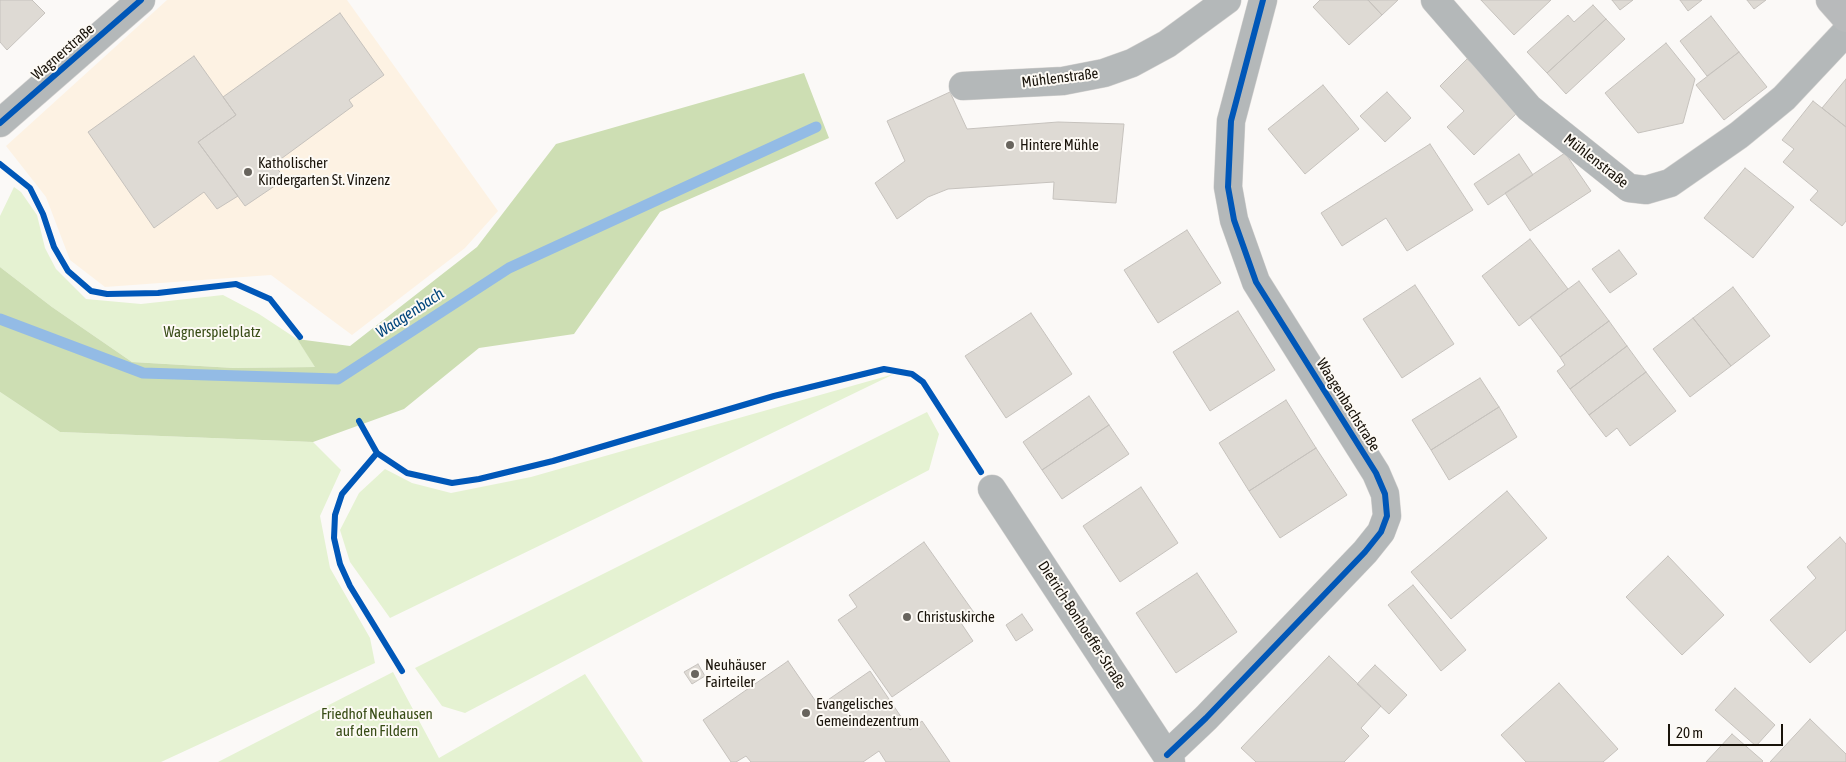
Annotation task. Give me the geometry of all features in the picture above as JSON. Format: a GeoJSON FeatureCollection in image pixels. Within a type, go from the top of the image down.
{"type":"FeatureCollection","features":[{"type":"Feature","properties":{"kind":"main road"},"geometry":{"type":"LineString","coordinates":[[1830,0],[1846,18]]}},
{"type":"Feature","properties":{"kind":"street","name":"Wagnerstraße"},"geometry":{"type":"LineString","coordinates":[[0,123],[140,0]]}},
{"type":"Feature","properties":{"kind":"street","name":"Mühlenstraße"},"geometry":{"type":"LineString","coordinates":[[963,86],[1063,80],[1104,73],[1132,63],[1166,44],[1227,0]]}},
{"type":"Feature","properties":{"kind":"street","name":"Waagenbachstraße"},"geometry":{"type":"LineString","coordinates":[[1169,758],[1365,552],[1381,532],[1387,516],[1385,494],[1376,473],[1256,282],[1234,220],[1228,187],[1231,121],[1263,0]]}},
{"type":"Feature","properties":{"kind":"street","name":"Mühlenstraße"},"geometry":{"type":"LineString","coordinates":[[1435,0],[1529,108],[1629,188],[1646,190],[1670,182],[1739,135],[1784,98],[1846,32]]}},
{"type":"Feature","properties":{"kind":"street","name":"Dietrich-Bonhoeffer-Straße"},"geometry":{"type":"LineString","coordinates":[[992,488],[1169,758]]}},
{"type":"Feature","properties":{"kind":"shaded area","name":"Katholischer Kindergarten St. Vinzenz"},"geometry":{"type":"Polygon","coordinates":[[[167,0],[347,0],[498,211],[465,248],[352,335],[271,275],[105,287],[70,260],[46,197],[6,146],[167,0]]]}},
{"type":"Feature","properties":{"kind":"green space"},"geometry":{"type":"Polygon","coordinates":[[[804,73],[829,138],[660,212],[574,334],[479,348],[404,409],[313,442],[60,432],[0,392],[0,267],[52,307],[132,362],[234,368],[315,367],[297,339],[350,346],[477,247],[556,144],[804,73]]]}},
{"type":"Feature","properties":{"kind":"green space","name":"Wagnerspielplatz"},"geometry":{"type":"Polygon","coordinates":[[[14,187],[21,192],[37,215],[45,248],[56,269],[86,299],[141,304],[223,295],[259,314],[297,339],[316,367],[234,368],[132,362],[52,307],[0,267],[0,216],[14,187]]]}},
{"type":"Feature","properties":{"kind":"green space"},"geometry":{"type":"Polygon","coordinates":[[[894,374],[390,618],[350,562],[340,530],[359,493],[385,469],[412,483],[451,493],[531,477],[894,374]]]}},
{"type":"Feature","properties":{"kind":"green space"},"geometry":{"type":"Polygon","coordinates":[[[0,392],[60,432],[313,442],[341,470],[320,516],[330,568],[370,638],[375,663],[161,762],[0,762],[0,392]]]}},
{"type":"Feature","properties":{"kind":"green space"},"geometry":{"type":"Polygon","coordinates":[[[927,412],[939,434],[929,470],[465,713],[442,706],[415,668],[927,412]]]}},
{"type":"Feature","properties":{"kind":"green space","name":"Friedhof Neuhausen auf den Fildern"},"geometry":{"type":"Polygon","coordinates":[[[393,672],[439,758],[585,674],[643,762],[218,762],[393,672]]]}},
{"type":"Feature","properties":{"kind":"building"},"geometry":{"type":"Polygon","coordinates":[[[0,0],[32,0],[45,13],[7,50],[0,42],[0,0]]]}},
{"type":"Feature","properties":{"kind":"building"},"geometry":{"type":"Polygon","coordinates":[[[1320,0],[1368,0],[1382,15],[1349,45],[1313,7],[1320,0]]]}},
{"type":"Feature","properties":{"kind":"building"},"geometry":{"type":"Polygon","coordinates":[[[1368,0],[1398,0],[1382,15],[1368,0]]]}},
{"type":"Feature","properties":{"kind":"building"},"geometry":{"type":"Polygon","coordinates":[[[1481,0],[1551,0],[1514,35],[1481,0]]]}},
{"type":"Feature","properties":{"kind":"building"},"geometry":{"type":"Polygon","coordinates":[[[1612,0],[1633,0],[1620,10],[1612,0]]]}},
{"type":"Feature","properties":{"kind":"building"},"geometry":{"type":"Polygon","coordinates":[[[1680,0],[1702,0],[1688,11],[1680,0]]]}},
{"type":"Feature","properties":{"kind":"building"},"geometry":{"type":"Polygon","coordinates":[[[1747,0],[1766,0],[1754,9],[1747,0]]]}},
{"type":"Feature","properties":{"kind":"building"},"geometry":{"type":"Polygon","coordinates":[[[1593,5],[1606,19],[1547,73],[1527,52],[1568,15],[1574,22],[1593,5]]]}},
{"type":"Feature","properties":{"kind":"building"},"geometry":{"type":"Polygon","coordinates":[[[340,13],[384,75],[349,100],[353,106],[274,164],[285,179],[245,206],[198,142],[236,115],[223,97],[340,13]]]}},
{"type":"Feature","properties":{"kind":"building"},"geometry":{"type":"Polygon","coordinates":[[[1711,16],[1739,52],[1707,76],[1680,41],[1711,16]]]}},
{"type":"Feature","properties":{"kind":"building"},"geometry":{"type":"Polygon","coordinates":[[[1606,19],[1625,39],[1566,94],[1547,73],[1606,19]]]}},
{"type":"Feature","properties":{"kind":"building"},"geometry":{"type":"Polygon","coordinates":[[[1666,43],[1695,79],[1683,123],[1638,133],[1605,93],[1666,43]]]}},
{"type":"Feature","properties":{"kind":"building"},"geometry":{"type":"Polygon","coordinates":[[[1739,52],[1767,87],[1724,120],[1696,85],[1739,52]]]}},
{"type":"Feature","properties":{"kind":"building"},"geometry":{"type":"Polygon","coordinates":[[[194,56],[236,115],[198,142],[238,196],[217,209],[204,192],[154,228],[88,132],[194,56]]]}},
{"type":"Feature","properties":{"kind":"building"},"geometry":{"type":"Polygon","coordinates":[[[1467,59],[1519,111],[1474,155],[1447,127],[1464,111],[1440,86],[1467,59]]]}},
{"type":"Feature","properties":{"kind":"building"},"geometry":{"type":"Polygon","coordinates":[[[1846,79],[1846,127],[1822,108],[1846,79]]]}},
{"type":"Feature","properties":{"kind":"building"},"geometry":{"type":"Polygon","coordinates":[[[1323,85],[1359,129],[1305,174],[1268,129],[1323,85]]]}},
{"type":"Feature","properties":{"kind":"building","name":"Hintere Mühle"},"geometry":{"type":"Polygon","coordinates":[[[950,92],[967,129],[1058,122],[1124,124],[1116,203],[1053,199],[1054,182],[948,189],[928,197],[897,219],[875,183],[905,161],[887,121],[950,92]]]}},
{"type":"Feature","properties":{"kind":"building"},"geometry":{"type":"Polygon","coordinates":[[[1387,92],[1411,118],[1385,142],[1360,116],[1387,92]]]}},
{"type":"Feature","properties":{"kind":"building"},"geometry":{"type":"Polygon","coordinates":[[[1813,101],[1846,127],[1846,221],[1842,226],[1810,200],[1818,191],[1783,162],[1794,149],[1782,140],[1813,101]]]}},
{"type":"Feature","properties":{"kind":"building"},"geometry":{"type":"Polygon","coordinates":[[[1430,144],[1473,210],[1407,251],[1386,218],[1342,246],[1321,213],[1430,144]]]}},
{"type":"Feature","properties":{"kind":"building"},"geometry":{"type":"Polygon","coordinates":[[[1565,153],[1591,191],[1530,231],[1505,193],[1565,153]]]}},
{"type":"Feature","properties":{"kind":"building"},"geometry":{"type":"Polygon","coordinates":[[[1519,154],[1533,175],[1488,205],[1474,184],[1519,154]]]}},
{"type":"Feature","properties":{"kind":"building"},"geometry":{"type":"Polygon","coordinates":[[[1745,168],[1794,207],[1753,258],[1704,218],[1745,168]]]}},
{"type":"Feature","properties":{"kind":"building"},"geometry":{"type":"Polygon","coordinates":[[[1187,230],[1221,283],[1158,323],[1124,270],[1187,230]]]}},
{"type":"Feature","properties":{"kind":"building"},"geometry":{"type":"Polygon","coordinates":[[[1530,239],[1568,289],[1519,326],[1482,276],[1530,239]]]}},
{"type":"Feature","properties":{"kind":"building"},"geometry":{"type":"Polygon","coordinates":[[[1619,250],[1637,274],[1610,293],[1592,269],[1619,250]]]}},
{"type":"Feature","properties":{"kind":"building"},"geometry":{"type":"Polygon","coordinates":[[[1579,281],[1609,321],[1560,357],[1530,317],[1579,281]]]}},
{"type":"Feature","properties":{"kind":"building"},"geometry":{"type":"Polygon","coordinates":[[[1415,285],[1454,344],[1402,378],[1363,319],[1415,285]]]}},
{"type":"Feature","properties":{"kind":"building"},"geometry":{"type":"Polygon","coordinates":[[[1733,287],[1770,336],[1731,366],[1693,318],[1733,287]]]}},
{"type":"Feature","properties":{"kind":"building"},"geometry":{"type":"Polygon","coordinates":[[[1238,311],[1275,370],[1210,411],[1173,352],[1238,311]]]}},
{"type":"Feature","properties":{"kind":"building"},"geometry":{"type":"Polygon","coordinates":[[[1031,313],[1072,374],[1006,418],[965,356],[1031,313]]]}},
{"type":"Feature","properties":{"kind":"building"},"geometry":{"type":"Polygon","coordinates":[[[1693,318],[1731,366],[1690,397],[1653,349],[1693,318]]]}},
{"type":"Feature","properties":{"kind":"building"},"geometry":{"type":"Polygon","coordinates":[[[1609,321],[1627,346],[1570,389],[1557,371],[1565,365],[1560,357],[1609,321]]]}},
{"type":"Feature","properties":{"kind":"building"},"geometry":{"type":"Polygon","coordinates":[[[1627,346],[1646,372],[1589,415],[1570,389],[1627,346]]]}},
{"type":"Feature","properties":{"kind":"building"},"geometry":{"type":"Polygon","coordinates":[[[1646,372],[1676,411],[1630,446],[1617,428],[1606,437],[1589,415],[1646,372]]]}},
{"type":"Feature","properties":{"kind":"building"},"geometry":{"type":"Polygon","coordinates":[[[1480,378],[1499,407],[1431,450],[1412,420],[1480,378]]]}},
{"type":"Feature","properties":{"kind":"building"},"geometry":{"type":"Polygon","coordinates":[[[1089,396],[1109,425],[1042,470],[1023,442],[1089,396]]]}},
{"type":"Feature","properties":{"kind":"building"},"geometry":{"type":"Polygon","coordinates":[[[1286,400],[1316,448],[1249,491],[1219,443],[1286,400]]]}},
{"type":"Feature","properties":{"kind":"building"},"geometry":{"type":"Polygon","coordinates":[[[1499,407],[1517,437],[1449,480],[1431,450],[1499,407]]]}},
{"type":"Feature","properties":{"kind":"building"},"geometry":{"type":"Polygon","coordinates":[[[1109,425],[1129,454],[1062,499],[1042,470],[1109,425]]]}},
{"type":"Feature","properties":{"kind":"building"},"geometry":{"type":"Polygon","coordinates":[[[1316,448],[1347,495],[1280,538],[1249,491],[1316,448]]]}},
{"type":"Feature","properties":{"kind":"building"},"geometry":{"type":"Polygon","coordinates":[[[1141,487],[1178,543],[1120,582],[1083,526],[1141,487]]]}},
{"type":"Feature","properties":{"kind":"building"},"geometry":{"type":"Polygon","coordinates":[[[1507,491],[1547,538],[1451,619],[1411,572],[1507,491]]]}},
{"type":"Feature","properties":{"kind":"building"},"geometry":{"type":"Polygon","coordinates":[[[1840,537],[1846,544],[1846,630],[1810,663],[1770,620],[1816,578],[1807,567],[1840,537]]]}},
{"type":"Feature","properties":{"kind":"building","name":"Christuskirche"},"geometry":{"type":"Polygon","coordinates":[[[924,542],[975,614],[961,623],[973,641],[892,697],[838,620],[857,607],[849,595],[924,542]]]}},
{"type":"Feature","properties":{"kind":"building"},"geometry":{"type":"Polygon","coordinates":[[[1668,556],[1724,615],[1682,655],[1626,597],[1668,556]]]}},
{"type":"Feature","properties":{"kind":"building"},"geometry":{"type":"Polygon","coordinates":[[[1197,573],[1237,632],[1176,673],[1136,613],[1197,573]]]}},
{"type":"Feature","properties":{"kind":"building"},"geometry":{"type":"Polygon","coordinates":[[[1413,585],[1466,650],[1441,671],[1388,605],[1413,585]]]}},
{"type":"Feature","properties":{"kind":"building"},"geometry":{"type":"Polygon","coordinates":[[[1022,614],[1033,630],[1016,641],[1006,625],[1022,614]]]}},
{"type":"Feature","properties":{"kind":"building"},"geometry":{"type":"Polygon","coordinates":[[[1329,656],[1381,706],[1361,728],[1369,736],[1344,762],[1256,762],[1241,748],[1329,656]]]}},
{"type":"Feature","properties":{"kind":"building","name":"Evangelisches Gemeindezentrum"},"geometry":{"type":"Polygon","coordinates":[[[788,661],[819,706],[870,671],[910,730],[922,721],[950,762],[886,762],[879,751],[863,762],[751,762],[746,756],[736,762],[731,762],[703,720],[788,661]]]}},
{"type":"Feature","properties":{"kind":"building","name":"Neuhäuser Fairteiler"},"geometry":{"type":"Polygon","coordinates":[[[698,664],[705,676],[692,684],[684,672],[698,664]]]}},
{"type":"Feature","properties":{"kind":"building"},"geometry":{"type":"Polygon","coordinates":[[[1375,665],[1407,695],[1389,714],[1357,684],[1375,665]]]}},
{"type":"Feature","properties":{"kind":"building"},"geometry":{"type":"Polygon","coordinates":[[[1559,683],[1618,749],[1603,762],[1526,762],[1501,735],[1559,683]]]}},
{"type":"Feature","properties":{"kind":"building"},"geometry":{"type":"Polygon","coordinates":[[[1735,688],[1775,725],[1756,746],[1715,710],[1735,688]]]}},
{"type":"Feature","properties":{"kind":"building"},"geometry":{"type":"Polygon","coordinates":[[[1810,719],[1846,754],[1846,762],[1770,762],[1810,719]]]}},
{"type":"Feature","properties":{"kind":"building"},"geometry":{"type":"Polygon","coordinates":[[[1732,734],[1763,761],[1706,762],[1732,734]]]}},
{"type":"Feature","properties":{"kind":"waterway","name":"Waagenbach"},"geometry":{"type":"LineString","coordinates":[[0,319],[143,373],[338,379],[509,268],[816,127]]}},
{"type":"Feature","properties":{"kind":"cycle path"},"geometry":{"type":"LineString","coordinates":[[0,123],[141,0]]}},
{"type":"Feature","properties":{"kind":"cycle path"},"geometry":{"type":"LineString","coordinates":[[1167,755],[1206,718],[1365,552],[1381,532],[1387,516],[1385,494],[1376,473],[1256,282],[1234,220],[1228,187],[1231,121],[1263,0]]}},
{"type":"Feature","properties":{"kind":"cycle path"},"geometry":{"type":"LineString","coordinates":[[0,164],[30,188],[43,214],[54,247],[68,271],[91,291],[107,294],[158,293],[236,284],[270,299],[300,337]]}},
{"type":"Feature","properties":{"kind":"cycle path"},"geometry":{"type":"LineString","coordinates":[[377,453],[407,473],[452,483],[479,479],[553,461],[774,396],[884,369],[912,374],[923,382],[981,472]]}},
{"type":"Feature","properties":{"kind":"cycle path"},"geometry":{"type":"LineString","coordinates":[[359,421],[377,453],[342,494],[335,515],[334,538],[340,564],[350,586],[402,671]]}},
{"type":"Feature","properties":{"kind":"place","name":"Hintere Mühle"},"geometry":{"type":"Point","coordinates":[1010,145]}},
{"type":"Feature","properties":{"kind":"place","name":"Katholischer Kindergarten St. Vinzenz"},"geometry":{"type":"Point","coordinates":[248,172]}},
{"type":"Feature","properties":{"kind":"place","name":"Christuskirche"},"geometry":{"type":"Point","coordinates":[907,617]}},
{"type":"Feature","properties":{"kind":"place","name":"Neuhäuser Fairteiler"},"geometry":{"type":"Point","coordinates":[695,674]}},
{"type":"Feature","properties":{"kind":"place","name":"Evangelisches Gemeindezentrum"},"geometry":{"type":"Point","coordinates":[806,713]}}]}
